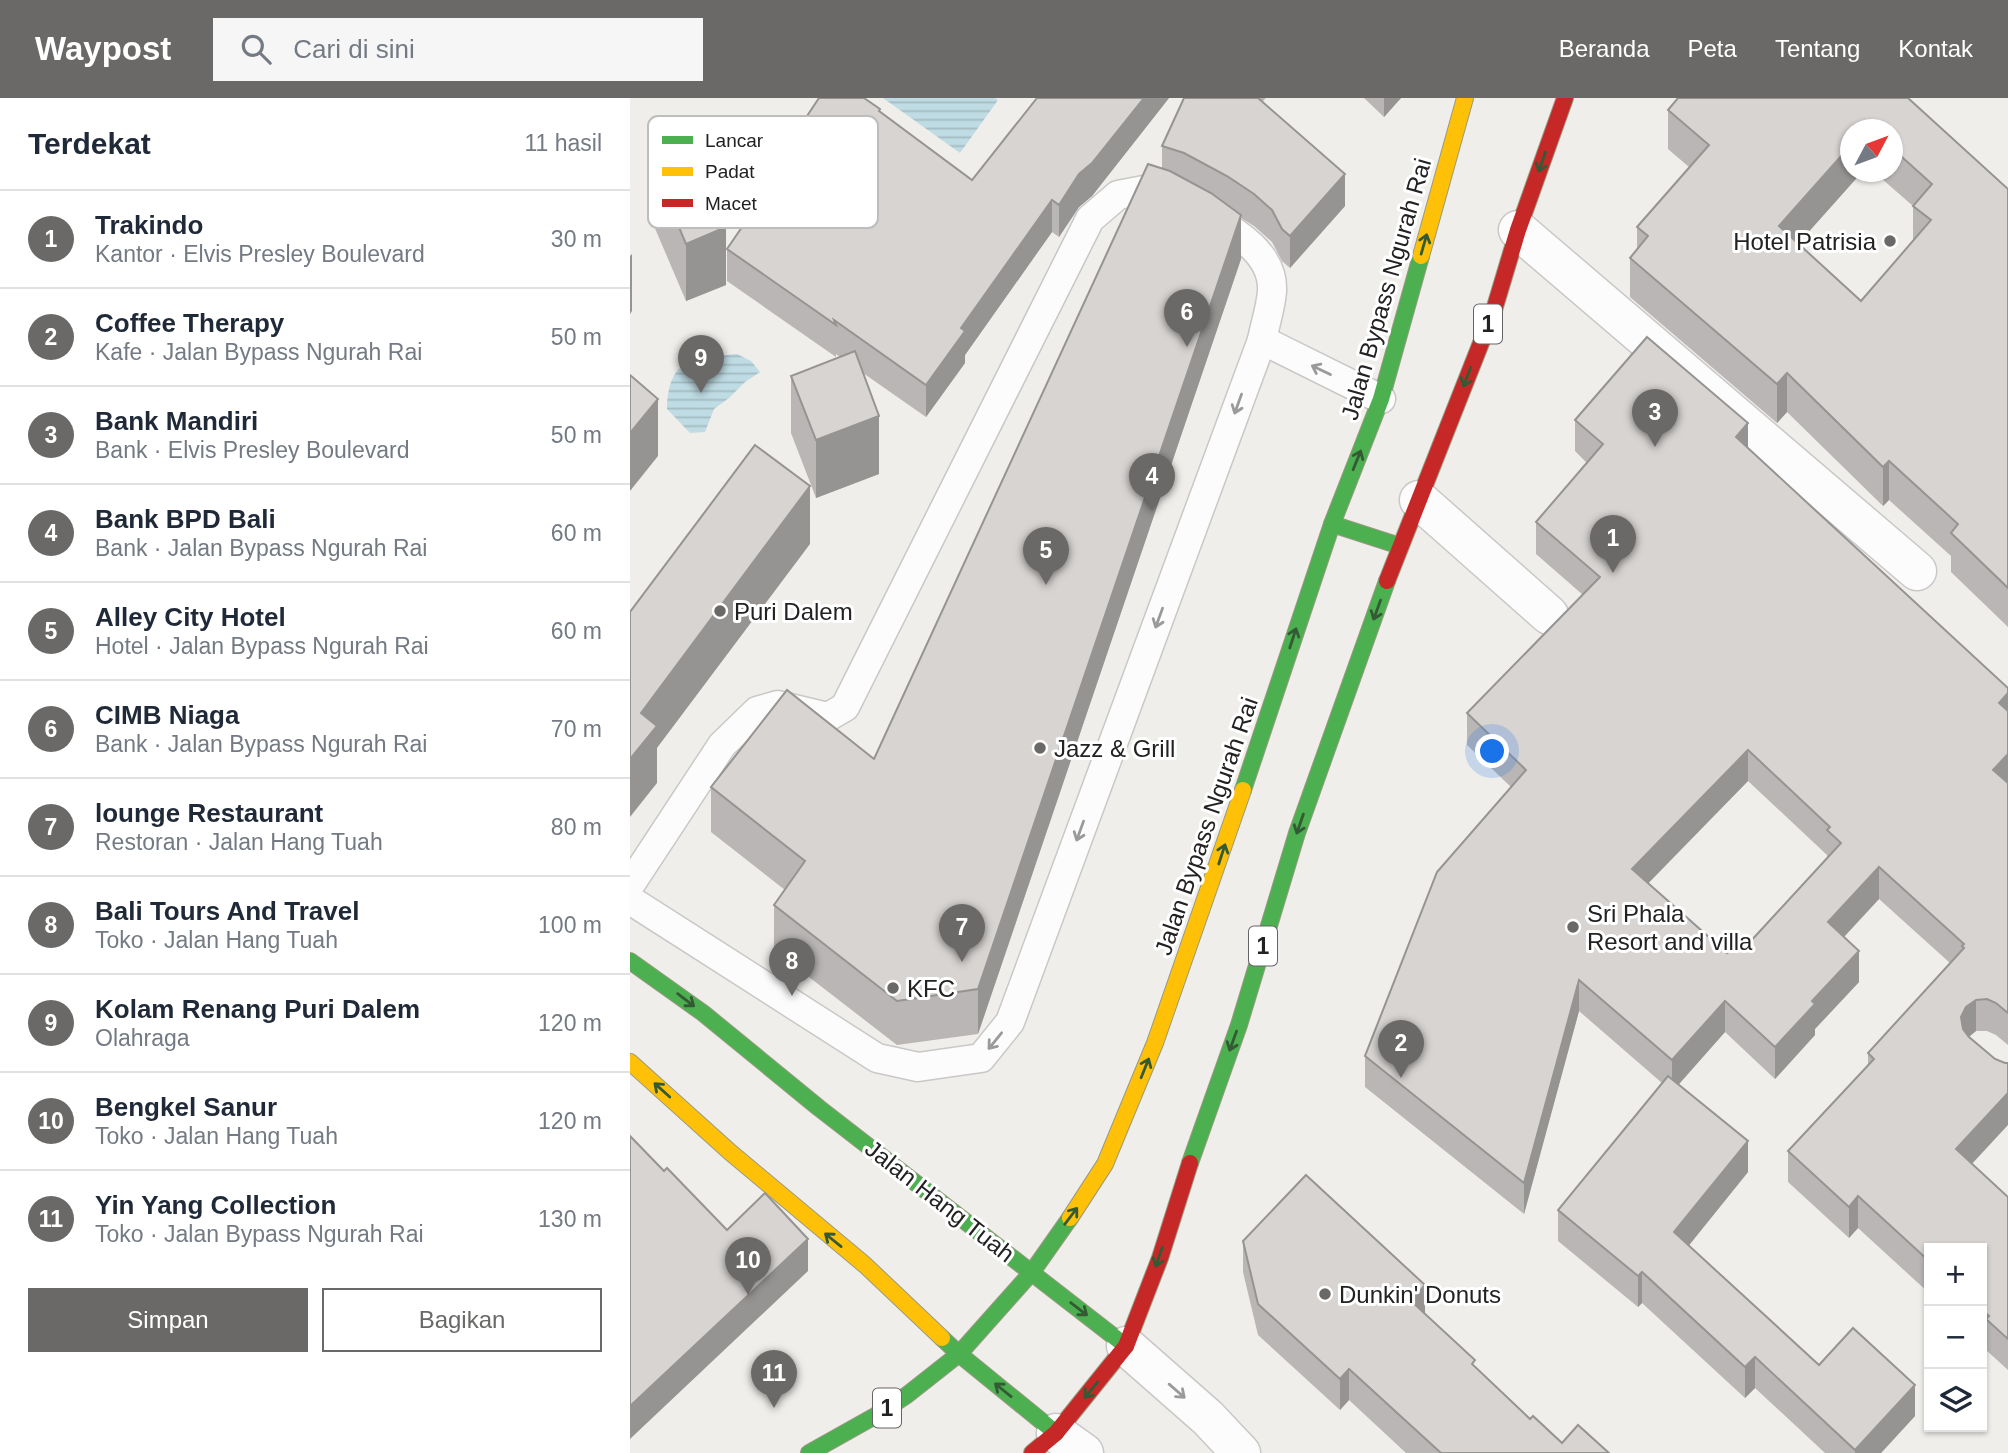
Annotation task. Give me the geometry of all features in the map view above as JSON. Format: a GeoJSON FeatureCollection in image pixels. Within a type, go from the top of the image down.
{"type":"FeatureCollection","features":[{"type":"Feature","properties":{"kind":"main road","name":"Jalan Bypass Ngurah Rai"},"geometry":{"type":"LineString","coordinates":[[809,1453],[907,1395],[959,1354],[1032,1272],[1105,1164],[1156,1043],[1332,524],[1381,399],[1465,98]]}},
{"type":"Feature","properties":{"kind":"main road","name":"1"},"geometry":{"type":"LineString","coordinates":[[1058,1446],[1126,1346],[1160,1258],[1192,1156],[1239,1025],[1297,832],[1400,546],[1494,310],[1518,230],[1565,98]]}},
{"type":"Feature","properties":{"kind":"main road"},"geometry":{"type":"LineString","coordinates":[[1332,524],[1400,546]]}},
{"type":"Feature","properties":{"kind":"main road","name":"Jalan Hang Tuah"},"geometry":{"type":"LineString","coordinates":[[630,961],[709,1018],[817,1106],[1126,1346]]}},
{"type":"Feature","properties":{"kind":"main road"},"geometry":{"type":"LineString","coordinates":[[630,1062],[730,1153],[865,1265],[1058,1446]]}},
{"type":"Feature","properties":{"kind":"street"},"geometry":{"type":"LineString","coordinates":[[1518,230],[1917,571]]}},
{"type":"Feature","properties":{"kind":"street"},"geometry":{"type":"LineString","coordinates":[[1419,500],[1549,615]]}},
{"type":"Feature","properties":{"kind":"street","name":"Jalan Hang Tuah"},"geometry":{"type":"LineString","coordinates":[[1126,1346],[1208,1418],[1241,1453]]}},
{"type":"Feature","properties":{"kind":"lane"},"geometry":{"type":"LineString","coordinates":[[630,885],[722,745],[757,711],[778,705],[828,717],[845,707],[1090,219],[1118,195],[1144,190],[1175,200],[1219,223],[1245,240],[1260,254],[1269,273],[1272,289],[1262,340],[1010,1022],[981,1058],[918,1067],[877,1058],[630,900]]}},
{"type":"Feature","properties":{"kind":"lane"},"geometry":{"type":"LineString","coordinates":[[1262,340],[1381,399]]}},
{"type":"Feature","properties":{"kind":"water"},"geometry":{"type":"Polygon","coordinates":[[[883,98],[995,98],[998,100],[960,153],[883,98]]]}},
{"type":"Feature","properties":{"kind":"water"},"geometry":{"type":"Polygon","coordinates":[[[737,354],[751,361],[760,372],[714,409],[705,432],[690,433],[667,409],[669,392],[678,370],[696,360],[737,354]]]}},
{"type":"Feature","properties":{"kind":"building"},"geometry":{"type":"Polygon","coordinates":[[[819,98],[864,98],[972,180],[1037,98],[1144,98],[1092,163],[1079,174],[1059,205],[1052,200],[961,328],[965,331],[926,385],[727,249],[741,228],[878,228],[878,116],[807,116],[819,98]]]}},
{"type":"Feature","properties":{"kind":"building"},"geometry":{"type":"Polygon","coordinates":[[[1184,98],[1258,98],[1345,174],[1290,236],[1282,229],[1272,210],[1254,194],[1184,153],[1162,146],[1184,98]]]}},
{"type":"Feature","properties":{"kind":"building"},"geometry":{"type":"Polygon","coordinates":[[[1678,98],[1908,98],[2008,189],[2008,588],[1951,533],[1958,524],[1889,461],[1883,467],[1787,373],[1777,384],[1630,258],[1648,236],[1637,227],[1709,145],[1668,110],[1678,98]],[[1840,119],[1840,157],[1779,226],[1861,301],[1931,220],[1913,206],[1932,184],[1903,158],[1903,119],[1840,119]]]}},
{"type":"Feature","properties":{"kind":"building"},"geometry":{"type":"Polygon","coordinates":[[[1148,164],[1170,171],[1211,193],[1241,215],[978,989],[897,1001],[774,905],[805,861],[711,787],[787,690],[874,759],[1148,164]]]}},
{"type":"Feature","properties":{"kind":"building"},"geometry":{"type":"Polygon","coordinates":[[[679,228],[724,228],[686,244],[679,228]]]}},
{"type":"Feature","properties":{"kind":"building"},"geometry":{"type":"Polygon","coordinates":[[[1647,337],[1748,423],[1736,437],[2008,688],[2008,693],[1999,703],[2008,711],[2008,754],[1993,770],[2008,783],[2008,1013],[1987,999],[1976,1000],[1966,1007],[1961,1017],[1963,1029],[1969,1037],[1995,1059],[2008,1063],[2008,1093],[1956,1149],[2008,1197],[2008,1339],[1987,1320],[1987,1243],[1924,1243],[1924,1256],[1858,1196],[1849,1207],[1788,1151],[1874,1059],[1868,1053],[1964,948],[1964,944],[1879,867],[1828,922],[1859,951],[1812,1001],[1815,1004],[1775,1047],[1725,1001],[1672,1060],[1579,980],[1524,1183],[1365,1056],[1437,872],[1526,770],[1467,713],[1600,577],[1536,522],[1603,444],[1575,420],[1647,337]],[[1748,750],[1632,869],[1727,953],[1742,937],[1749,943],[1841,843],[1827,830],[1830,827],[1748,750]]]}},
{"type":"Feature","properties":{"kind":"building"},"geometry":{"type":"Polygon","coordinates":[[[855,351],[879,416],[816,440],[791,376],[855,351]]]}},
{"type":"Feature","properties":{"kind":"building"},"geometry":{"type":"Polygon","coordinates":[[[630,375],[658,399],[630,433],[630,375]]]}},
{"type":"Feature","properties":{"kind":"building"},"geometry":{"type":"Polygon","coordinates":[[[755,445],[810,486],[641,713],[657,726],[630,759],[630,612],[755,445]]]}},
{"type":"Feature","properties":{"kind":"building"},"geometry":{"type":"Polygon","coordinates":[[[1668,1076],[1748,1141],[1674,1232],[1819,1365],[1853,1328],[1915,1385],[1855,1450],[1755,1357],[1745,1367],[1642,1272],[1638,1276],[1558,1210],[1668,1076]]]}},
{"type":"Feature","properties":{"kind":"building"},"geometry":{"type":"Polygon","coordinates":[[[630,1136],[664,1171],[667,1168],[727,1230],[765,1193],[808,1239],[630,1406],[630,1136]]]}},
{"type":"Feature","properties":{"kind":"building"},"geometry":{"type":"Polygon","coordinates":[[[1306,1175],[1425,1285],[1411,1301],[1475,1360],[1472,1364],[1530,1419],[1533,1416],[1562,1443],[1578,1425],[1609,1453],[1441,1453],[1349,1369],[1340,1379],[1258,1304],[1243,1241],[1306,1175]]]}},
{"type":"Feature","properties":{"kind":"traffic: fast"},"geometry":{"type":"LineString","coordinates":[[1243,790],[1332,524],[1381,399],[1421,256]]}},
{"type":"Feature","properties":{"kind":"traffic: fast"},"geometry":{"type":"LineString","coordinates":[[1332,524],[1400,546]]}},
{"type":"Feature","properties":{"kind":"traffic: fast"},"geometry":{"type":"LineString","coordinates":[[1190,1163],[1239,1025],[1297,833],[1387,581]]}},
{"type":"Feature","properties":{"kind":"traffic: fast"},"geometry":{"type":"LineString","coordinates":[[630,961],[703,1013],[819,1108],[1126,1346]]}},
{"type":"Feature","properties":{"kind":"traffic: fast"},"geometry":{"type":"LineString","coordinates":[[809,1453],[907,1395],[959,1354],[1032,1272],[1070,1218]]}},
{"type":"Feature","properties":{"kind":"traffic: fast"},"geometry":{"type":"LineString","coordinates":[[942,1338],[1056,1433]]}},
{"type":"Feature","properties":{"kind":"traffic: slow"},"geometry":{"type":"LineString","coordinates":[[1421,256],[1465,98]]}},
{"type":"Feature","properties":{"kind":"traffic: slow"},"geometry":{"type":"LineString","coordinates":[[1070,1218],[1105,1164],[1155,1043],[1243,790]]}},
{"type":"Feature","properties":{"kind":"traffic: slow"},"geometry":{"type":"LineString","coordinates":[[630,1062],[730,1152],[865,1265],[942,1338]]}},
{"type":"Feature","properties":{"kind":"traffic: jam"},"geometry":{"type":"LineString","coordinates":[[1387,581],[1494,310],[1518,230],[1565,98]]}},
{"type":"Feature","properties":{"kind":"traffic: jam"},"geometry":{"type":"LineString","coordinates":[[1032,1453],[1056,1433],[1126,1346],[1160,1258],[1190,1163]]}},
{"type":"Feature","properties":{"kind":"place","name":"Hotel Patrisia"},"geometry":{"type":"Point","coordinates":[1890,241]}},
{"type":"Feature","properties":{"kind":"place","name":"CIMB Niaga"},"geometry":{"type":"Point","coordinates":[1187,347]}},
{"type":"Feature","properties":{"kind":"place","name":"Kolam Renang Puri Dalem"},"geometry":{"type":"Point","coordinates":[701,393]}},
{"type":"Feature","properties":{"kind":"place","name":"Bank Mandiri"},"geometry":{"type":"Point","coordinates":[1655,447]}},
{"type":"Feature","properties":{"kind":"place","name":"Bank BPD Bali"},"geometry":{"type":"Point","coordinates":[1152,511]}},
{"type":"Feature","properties":{"kind":"place","name":"Trakindo"},"geometry":{"type":"Point","coordinates":[1613,573]}},
{"type":"Feature","properties":{"kind":"place","name":"Alley City Hotel"},"geometry":{"type":"Point","coordinates":[1046,585]}},
{"type":"Feature","properties":{"kind":"place","name":"Puri Dalem"},"geometry":{"type":"Point","coordinates":[720,611]}},
{"type":"Feature","properties":{"kind":"place","name":"Jazz & Grill"},"geometry":{"type":"Point","coordinates":[1040,748]}},
{"type":"Feature","properties":{"kind":"place","name":"Sri Phala Resort and villa"},"geometry":{"type":"Point","coordinates":[1573,927]}},
{"type":"Feature","properties":{"kind":"place","name":"lounge Restaurant"},"geometry":{"type":"Point","coordinates":[962,962]}},
{"type":"Feature","properties":{"kind":"place","name":"KFC"},"geometry":{"type":"Point","coordinates":[893,988]}},
{"type":"Feature","properties":{"kind":"place","name":"Bali Tours And Travel"},"geometry":{"type":"Point","coordinates":[792,996]}},
{"type":"Feature","properties":{"kind":"place","name":"Coffee Therapy"},"geometry":{"type":"Point","coordinates":[1401,1078]}},
{"type":"Feature","properties":{"kind":"place","name":"Dunkin' Donuts"},"geometry":{"type":"Point","coordinates":[1325,1294]}},
{"type":"Feature","properties":{"kind":"place","name":"Bengkel Sanur"},"geometry":{"type":"Point","coordinates":[748,1295]}},
{"type":"Feature","properties":{"kind":"place","name":"Yin Yang Collection"},"geometry":{"type":"Point","coordinates":[774,1408]}}]}
